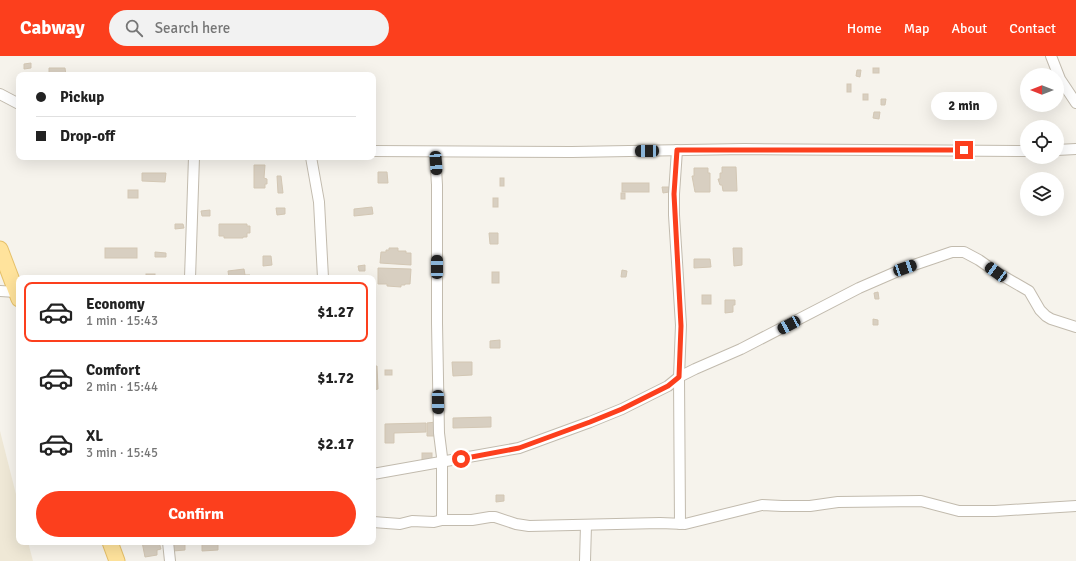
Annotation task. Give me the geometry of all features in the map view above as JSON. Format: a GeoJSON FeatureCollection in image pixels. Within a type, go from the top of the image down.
{"type":"FeatureCollection","features":[{"type":"Feature","properties":{"kind":"main road"},"geometry":{"type":"LineString","coordinates":[[0,249],[16,291]]}},
{"type":"Feature","properties":{"kind":"main road"},"geometry":{"type":"LineString","coordinates":[[111,545],[117,561]]}},
{"type":"Feature","properties":{"kind":"street"},"geometry":{"type":"LineString","coordinates":[[1051,56],[1060,79],[1076,103]]}},
{"type":"Feature","properties":{"kind":"street"},"geometry":{"type":"LineString","coordinates":[[0,94],[16,102]]}},
{"type":"Feature","properties":{"kind":"street"},"geometry":{"type":"LineString","coordinates":[[1064,150],[1076,149]]}},
{"type":"Feature","properties":{"kind":"street"},"geometry":{"type":"LineString","coordinates":[[677,150],[674,194],[681,326],[679,377],[680,524]]}},
{"type":"Feature","properties":{"kind":"street"},"geometry":{"type":"LineString","coordinates":[[376,151],[1020,151]]}},
{"type":"Feature","properties":{"kind":"street"},"geometry":{"type":"LineString","coordinates":[[435,152],[437,185],[437,323],[442,520]]}},
{"type":"Feature","properties":{"kind":"street"},"geometry":{"type":"LineString","coordinates":[[190,275],[194,160]]}},
{"type":"Feature","properties":{"kind":"street"},"geometry":{"type":"LineString","coordinates":[[312,160],[319,202],[323,275]]}},
{"type":"Feature","properties":{"kind":"street"},"geometry":{"type":"LineString","coordinates":[[376,473],[519,448],[622,409],[668,386],[679,377],[775,332],[859,288],[905,268],[952,252],[964,252],[979,260],[996,272],[1029,291],[1040,310],[1046,316],[1076,327]]}},
{"type":"Feature","properties":{"kind":"street"},"geometry":{"type":"LineString","coordinates":[[0,291],[16,295]]}},
{"type":"Feature","properties":{"kind":"street"},"geometry":{"type":"LineString","coordinates":[[376,522],[400,524],[412,521],[434,522],[442,520],[472,520],[490,517],[529,526],[660,523],[685,524],[762,505],[810,506],[838,502],[920,501],[941,505],[959,511],[995,511],[1076,506]]}},
{"type":"Feature","properties":{"kind":"street"},"geometry":{"type":"LineString","coordinates":[[585,561],[586,525]]}},
{"type":"Feature","properties":{"kind":"street"},"geometry":{"type":"LineString","coordinates":[[168,545],[170,561]]}},
{"type":"Feature","properties":{"kind":"shaded area"},"geometry":{"type":"Polygon","coordinates":[[[0,431],[16,494],[16,545],[29,545],[33,561],[0,561],[0,431]]]}},
{"type":"Feature","properties":{"kind":"building"},"geometry":{"type":"Polygon","coordinates":[[[31,63],[31,68],[24,69],[24,64],[31,63]]]}},
{"type":"Feature","properties":{"kind":"building"},"geometry":{"type":"Polygon","coordinates":[[[49,68],[65,68],[66,72],[49,72],[49,68]]]}},
{"type":"Feature","properties":{"kind":"building"},"geometry":{"type":"Polygon","coordinates":[[[873,68],[879,68],[879,73],[873,73],[873,68]]]}},
{"type":"Feature","properties":{"kind":"building"},"geometry":{"type":"Polygon","coordinates":[[[857,70],[861,70],[860,77],[856,76],[857,70]]]}},
{"type":"Feature","properties":{"kind":"building"},"geometry":{"type":"Polygon","coordinates":[[[847,84],[851,84],[851,92],[847,92],[847,84]]]}},
{"type":"Feature","properties":{"kind":"building"},"geometry":{"type":"Polygon","coordinates":[[[863,94],[868,94],[868,100],[863,100],[863,94]]]}},
{"type":"Feature","properties":{"kind":"building"},"geometry":{"type":"Polygon","coordinates":[[[881,99],[886,99],[885,105],[881,105],[881,99]]]}},
{"type":"Feature","properties":{"kind":"building"},"geometry":{"type":"Polygon","coordinates":[[[874,112],[880,112],[879,119],[873,118],[874,112]]]}},
{"type":"Feature","properties":{"kind":"building"},"geometry":{"type":"Polygon","coordinates":[[[254,165],[265,165],[264,178],[267,179],[267,184],[265,184],[265,188],[254,188],[254,165]]]}},
{"type":"Feature","properties":{"kind":"building"},"geometry":{"type":"Polygon","coordinates":[[[722,167],[736,167],[737,191],[723,191],[722,185],[720,185],[718,179],[720,179],[720,173],[722,173],[722,167]]]}},
{"type":"Feature","properties":{"kind":"building"},"geometry":{"type":"Polygon","coordinates":[[[694,168],[708,168],[708,173],[710,173],[710,192],[695,192],[692,176],[694,176],[694,168]]]}},
{"type":"Feature","properties":{"kind":"building"},"geometry":{"type":"Polygon","coordinates":[[[378,172],[387,172],[388,183],[378,183],[378,172]]]}},
{"type":"Feature","properties":{"kind":"building"},"geometry":{"type":"Polygon","coordinates":[[[142,173],[166,173],[165,182],[142,181],[142,173]]]}},
{"type":"Feature","properties":{"kind":"building"},"geometry":{"type":"Polygon","coordinates":[[[277,176],[281,176],[283,193],[278,193],[277,176]]]}},
{"type":"Feature","properties":{"kind":"building"},"geometry":{"type":"Polygon","coordinates":[[[500,178],[504,178],[504,186],[500,186],[500,178]]]}},
{"type":"Feature","properties":{"kind":"building"},"geometry":{"type":"Polygon","coordinates":[[[622,183],[649,183],[649,192],[622,192],[622,183]]]}},
{"type":"Feature","properties":{"kind":"building"},"geometry":{"type":"Polygon","coordinates":[[[662,187],[669,187],[669,192],[663,193],[662,187]]]}},
{"type":"Feature","properties":{"kind":"building"},"geometry":{"type":"Polygon","coordinates":[[[128,190],[138,190],[138,198],[128,198],[128,190]]]}},
{"type":"Feature","properties":{"kind":"building"},"geometry":{"type":"Polygon","coordinates":[[[621,193],[625,193],[625,199],[621,199],[621,193]]]}},
{"type":"Feature","properties":{"kind":"building"},"geometry":{"type":"Polygon","coordinates":[[[493,198],[498,198],[498,207],[493,207],[493,198]]]}},
{"type":"Feature","properties":{"kind":"building"},"geometry":{"type":"Polygon","coordinates":[[[372,207],[373,214],[354,216],[354,209],[372,207]]]}},
{"type":"Feature","properties":{"kind":"building"},"geometry":{"type":"Polygon","coordinates":[[[276,208],[285,208],[285,214],[277,215],[276,208]]]}},
{"type":"Feature","properties":{"kind":"building"},"geometry":{"type":"Polygon","coordinates":[[[210,210],[210,216],[202,216],[201,211],[210,210]]]}},
{"type":"Feature","properties":{"kind":"building"},"geometry":{"type":"Polygon","coordinates":[[[175,224],[183,224],[184,228],[175,229],[175,224]]]}},
{"type":"Feature","properties":{"kind":"building"},"geometry":{"type":"Polygon","coordinates":[[[219,224],[247,224],[247,226],[250,226],[250,233],[247,233],[247,237],[243,238],[224,238],[224,236],[219,236],[219,224]]]}},
{"type":"Feature","properties":{"kind":"building"},"geometry":{"type":"Polygon","coordinates":[[[489,233],[498,233],[498,244],[490,244],[489,233]]]}},
{"type":"Feature","properties":{"kind":"building"},"geometry":{"type":"Polygon","coordinates":[[[105,248],[137,248],[137,258],[105,258],[105,248]]]}},
{"type":"Feature","properties":{"kind":"building"},"geometry":{"type":"Polygon","coordinates":[[[389,248],[398,248],[398,251],[406,251],[406,253],[411,253],[411,265],[380,263],[381,252],[386,252],[389,248]]]}},
{"type":"Feature","properties":{"kind":"building"},"geometry":{"type":"Polygon","coordinates":[[[733,248],[742,248],[742,265],[734,266],[733,248]]]}},
{"type":"Feature","properties":{"kind":"building"},"geometry":{"type":"Polygon","coordinates":[[[155,252],[166,253],[166,257],[155,257],[155,252]]]}},
{"type":"Feature","properties":{"kind":"building"},"geometry":{"type":"Polygon","coordinates":[[[263,256],[271,256],[272,265],[263,266],[263,256]]]}},
{"type":"Feature","properties":{"kind":"building"},"geometry":{"type":"Polygon","coordinates":[[[694,259],[710,259],[711,267],[694,268],[694,259]]]}},
{"type":"Feature","properties":{"kind":"building"},"geometry":{"type":"Polygon","coordinates":[[[365,265],[365,271],[359,271],[358,266],[365,265]]]}},
{"type":"Feature","properties":{"kind":"building"},"geometry":{"type":"Polygon","coordinates":[[[378,268],[411,269],[410,284],[401,285],[401,287],[378,284],[378,268]]]}},
{"type":"Feature","properties":{"kind":"building"},"geometry":{"type":"Polygon","coordinates":[[[244,269],[245,275],[229,275],[228,271],[244,269]]]}},
{"type":"Feature","properties":{"kind":"building"},"geometry":{"type":"Polygon","coordinates":[[[622,270],[627,271],[626,277],[621,277],[622,270]]]}},
{"type":"Feature","properties":{"kind":"building"},"geometry":{"type":"Polygon","coordinates":[[[492,272],[499,272],[499,283],[492,283],[492,272]]]}},
{"type":"Feature","properties":{"kind":"building"},"geometry":{"type":"Polygon","coordinates":[[[878,292],[879,299],[875,299],[874,293],[878,292]]]}},
{"type":"Feature","properties":{"kind":"building"},"geometry":{"type":"Polygon","coordinates":[[[702,295],[711,295],[711,304],[702,304],[702,295]]]}},
{"type":"Feature","properties":{"kind":"building"},"geometry":{"type":"Polygon","coordinates":[[[725,300],[735,300],[733,312],[725,313],[725,300]]]}},
{"type":"Feature","properties":{"kind":"building"},"geometry":{"type":"Polygon","coordinates":[[[873,319],[878,320],[878,325],[873,325],[873,319]]]}},
{"type":"Feature","properties":{"kind":"building"},"geometry":{"type":"Polygon","coordinates":[[[500,340],[500,348],[490,348],[490,341],[500,340]]]}},
{"type":"Feature","properties":{"kind":"building"},"geometry":{"type":"Polygon","coordinates":[[[452,362],[472,362],[472,375],[453,376],[452,362]]]}},
{"type":"Feature","properties":{"kind":"building"},"geometry":{"type":"Polygon","coordinates":[[[376,366],[377,366],[378,389],[376,389],[376,366]]]}},
{"type":"Feature","properties":{"kind":"building"},"geometry":{"type":"Polygon","coordinates":[[[385,370],[392,370],[392,375],[385,375],[385,370]]]}},
{"type":"Feature","properties":{"kind":"building"},"geometry":{"type":"Polygon","coordinates":[[[491,417],[491,427],[453,428],[453,418],[491,417]]]}},
{"type":"Feature","properties":{"kind":"building"},"geometry":{"type":"Polygon","coordinates":[[[436,422],[436,436],[427,436],[427,423],[436,422]]]}},
{"type":"Feature","properties":{"kind":"building"},"geometry":{"type":"Polygon","coordinates":[[[426,423],[426,432],[394,433],[394,443],[385,443],[385,424],[426,423]]]}},
{"type":"Feature","properties":{"kind":"building"},"geometry":{"type":"Polygon","coordinates":[[[422,453],[432,453],[432,461],[422,461],[422,453]]]}},
{"type":"Feature","properties":{"kind":"building"},"geometry":{"type":"Polygon","coordinates":[[[496,495],[504,495],[504,501],[496,502],[496,495]]]}},
{"type":"Feature","properties":{"kind":"building"},"geometry":{"type":"Polygon","coordinates":[[[143,545],[160,545],[161,549],[157,550],[157,555],[145,557],[143,545]]]}},
{"type":"Feature","properties":{"kind":"building"},"geometry":{"type":"Polygon","coordinates":[[[173,545],[185,545],[185,550],[173,551],[173,545]]]}},
{"type":"Feature","properties":{"kind":"building"},"geometry":{"type":"Polygon","coordinates":[[[202,545],[218,545],[218,550],[202,551],[202,545]]]}},
{"type":"Feature","properties":{"kind":"route"},"geometry":{"type":"LineString","coordinates":[[461,459],[519,448],[590,422],[622,409],[668,386],[679,377],[681,326],[674,215],[677,150],[964,150]]}}]}
